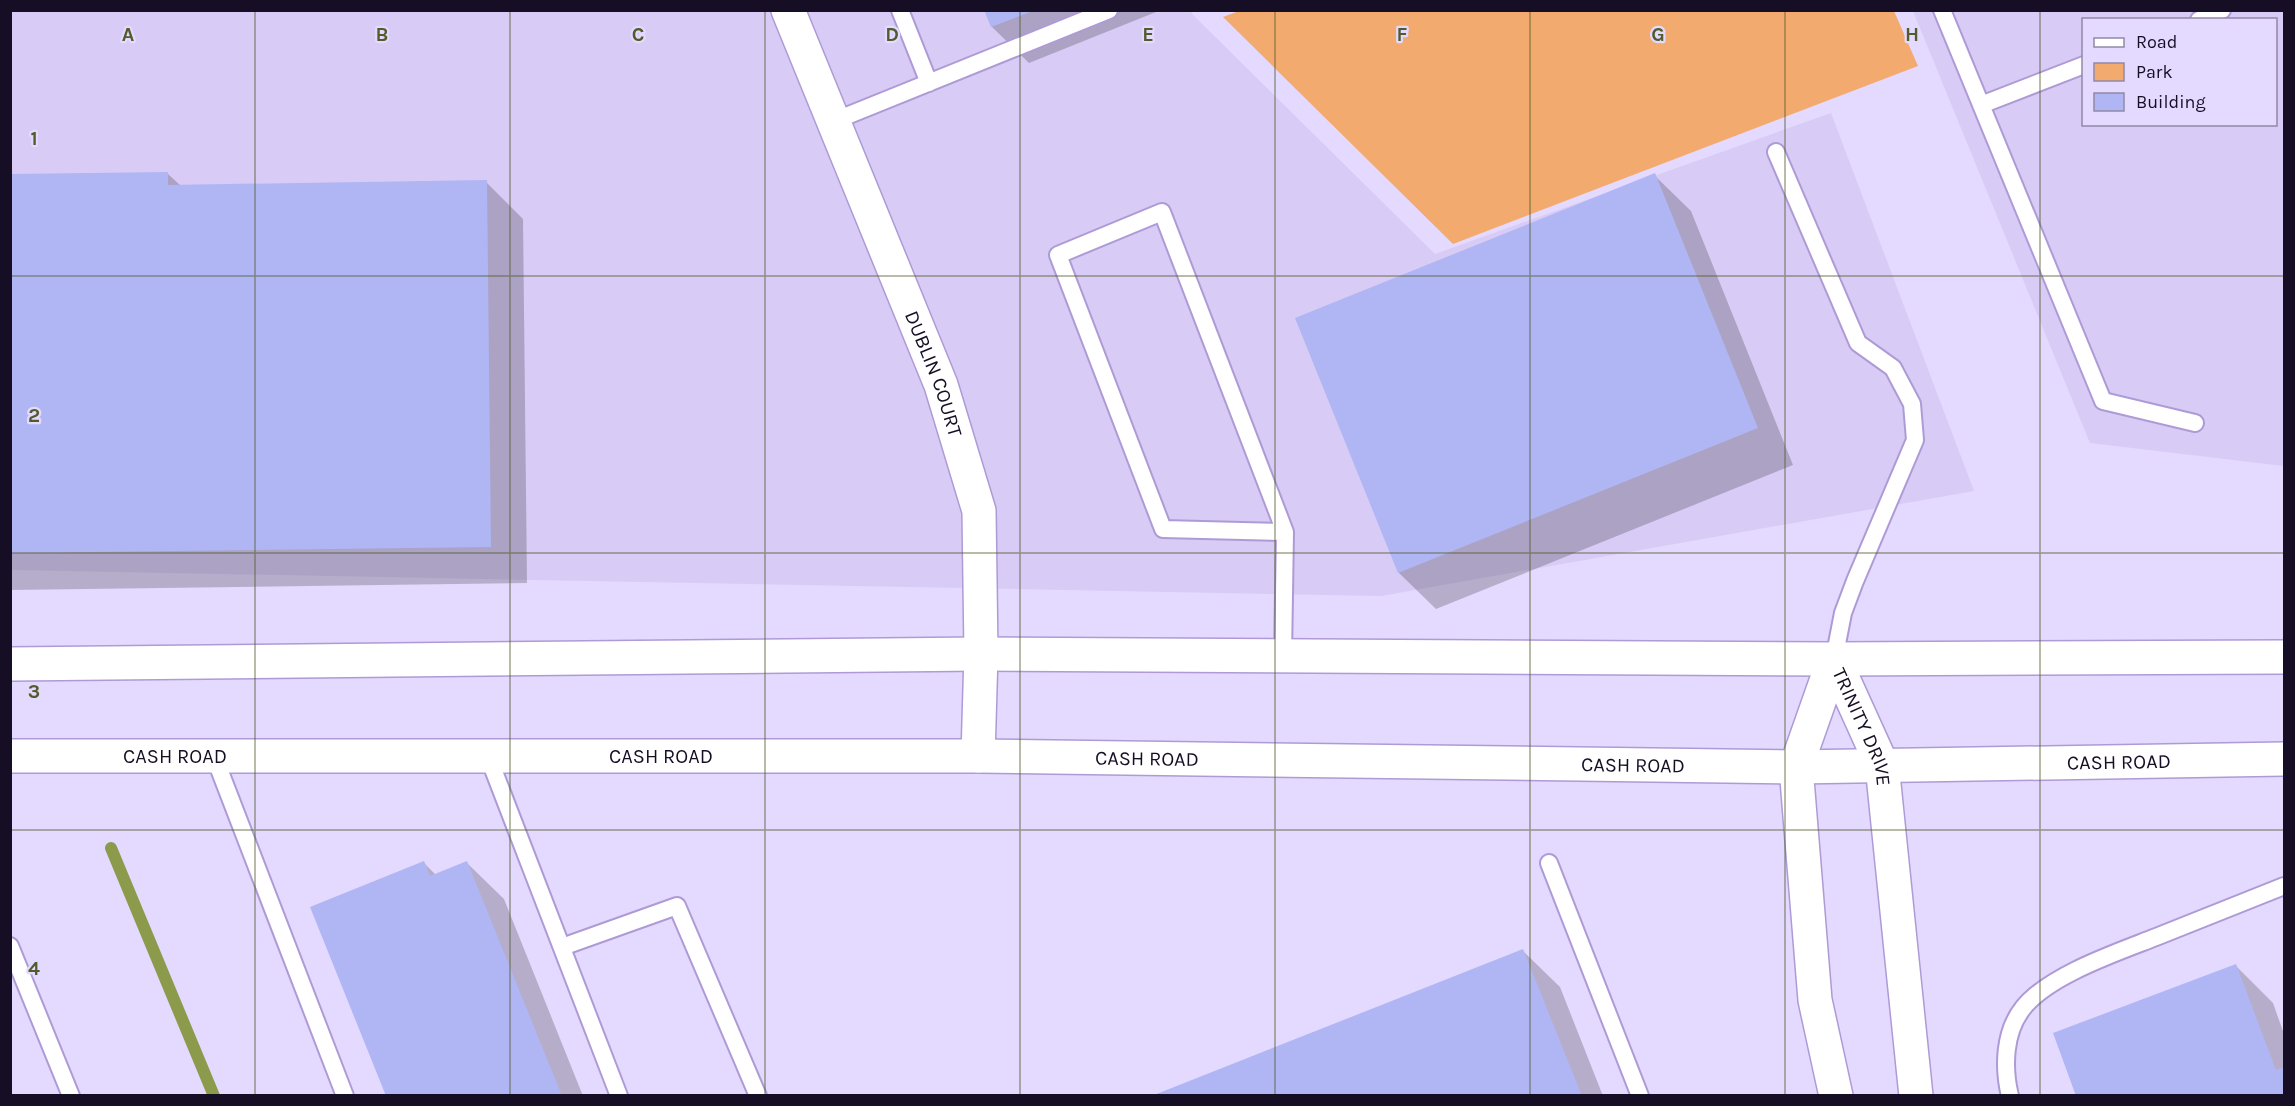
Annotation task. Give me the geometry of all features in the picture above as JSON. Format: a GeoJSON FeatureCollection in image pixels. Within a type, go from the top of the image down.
{"type":"FeatureCollection","features":[{"type":"Feature","properties":{"kind":"street","name":"DUBLIN COURT"},"geometry":{"type":"LineString","coordinates":[[788,10],[942,385],[979,511],[981,654],[978,756]]}},
{"type":"Feature","properties":{"kind":"street"},"geometry":{"type":"LineString","coordinates":[[10,664],[981,654],[1834,658],[2284,657]]}},
{"type":"Feature","properties":{"kind":"street","name":"TRINITY DRIVE"},"geometry":{"type":"LineString","coordinates":[[1834,658],[1882,765],[1916,1095]]}},
{"type":"Feature","properties":{"kind":"street","name":"TRINITY DRIVE"},"geometry":{"type":"LineString","coordinates":[[1834,658],[1796,767],[1815,1000],[1836,1095]]}},
{"type":"Feature","properties":{"kind":"street","name":"CASH ROAD"},"geometry":{"type":"LineString","coordinates":[[10,756],[978,756],[1796,767],[2284,759]]}},
{"type":"Feature","properties":{"kind":"lane"},"geometry":{"type":"LineString","coordinates":[[900,10],[929,83]]}},
{"type":"Feature","properties":{"kind":"lane"},"geometry":{"type":"LineString","coordinates":[[834,121],[1109,10]]}},
{"type":"Feature","properties":{"kind":"lane"},"geometry":{"type":"LineString","coordinates":[[1942,10],[2103,401],[2195,423]]}},
{"type":"Feature","properties":{"kind":"lane"},"geometry":{"type":"LineString","coordinates":[[2204,18],[2222,10]]}},
{"type":"Feature","properties":{"kind":"lane"},"geometry":{"type":"LineString","coordinates":[[1982,105],[2082,66]]}},
{"type":"Feature","properties":{"kind":"lane"},"geometry":{"type":"LineString","coordinates":[[1776,152],[1858,343],[1893,368],[1912,404],[1915,440],[1855,581],[1843,614],[1834,658]]}},
{"type":"Feature","properties":{"kind":"lane"},"geometry":{"type":"LineString","coordinates":[[1283,656],[1285,532],[1162,212],[1058,255],[1163,530],[1285,532]]}},
{"type":"Feature","properties":{"kind":"lane"},"geometry":{"type":"LineString","coordinates":[[214,756],[345,1095]]}},
{"type":"Feature","properties":{"kind":"lane"},"geometry":{"type":"LineString","coordinates":[[488,756],[619,1095]]}},
{"type":"Feature","properties":{"kind":"lane"},"geometry":{"type":"LineString","coordinates":[[1548,863],[1640,1095]]}},
{"type":"Feature","properties":{"kind":"lane"},"geometry":{"type":"LineString","coordinates":[[2010,1095],[2005,1076],[2008,1039],[2023,1008],[2050,985],[2091,963],[2284,886]]}},
{"type":"Feature","properties":{"kind":"lane"},"geometry":{"type":"LineString","coordinates":[[562,947],[677,906],[758,1095]]}},
{"type":"Feature","properties":{"kind":"lane"},"geometry":{"type":"LineString","coordinates":[[10,946],[71,1095]]}},
{"type":"Feature","properties":{"kind":"shaded area"},"geometry":{"type":"Polygon","coordinates":[[[11,10],[1196,11],[1191,13],[1435,254],[1831,113],[1974,491],[1381,596],[11,570],[11,10]]]}},
{"type":"Feature","properties":{"kind":"shaded area"},"geometry":{"type":"Polygon","coordinates":[[[1913,11],[2284,11],[2284,466],[2090,443],[1913,11]]]}},
{"type":"Feature","properties":{"kind":"green space"},"geometry":{"type":"Polygon","coordinates":[[[1239,11],[1894,11],[1918,66],[1453,244],[1223,17],[1239,11]]]}},
{"type":"Feature","properties":{"kind":"building"},"geometry":{"type":"Polygon","coordinates":[[[984,10],[1033,10],[1033,11],[991,27],[984,10]]]}},
{"type":"Feature","properties":{"kind":"building"},"geometry":{"type":"Polygon","coordinates":[[[168,172],[168,185],[487,180],[491,547],[10,553],[10,174],[168,172]]]}},
{"type":"Feature","properties":{"kind":"building"},"geometry":{"type":"Polygon","coordinates":[[[1655,173],[1758,428],[1398,573],[1295,318],[1655,173]]]}},
{"type":"Feature","properties":{"kind":"building"},"geometry":{"type":"Polygon","coordinates":[[[424,861],[430,876],[467,861],[562,1096],[386,1096],[310,907],[424,861]]]}},
{"type":"Feature","properties":{"kind":"building"},"geometry":{"type":"Polygon","coordinates":[[[1523,949],[1582,1096],[1154,1096],[1154,1095],[1523,949]]]}},
{"type":"Feature","properties":{"kind":"building"},"geometry":{"type":"Polygon","coordinates":[[[2236,964],[2276,1070],[2284,1067],[2284,1096],[2076,1096],[2053,1033],[2236,964]]]}},
{"type":"Feature","properties":{"kind":"waterway"},"geometry":{"type":"LineString","coordinates":[[111,848],[214,1096]]}}]}
